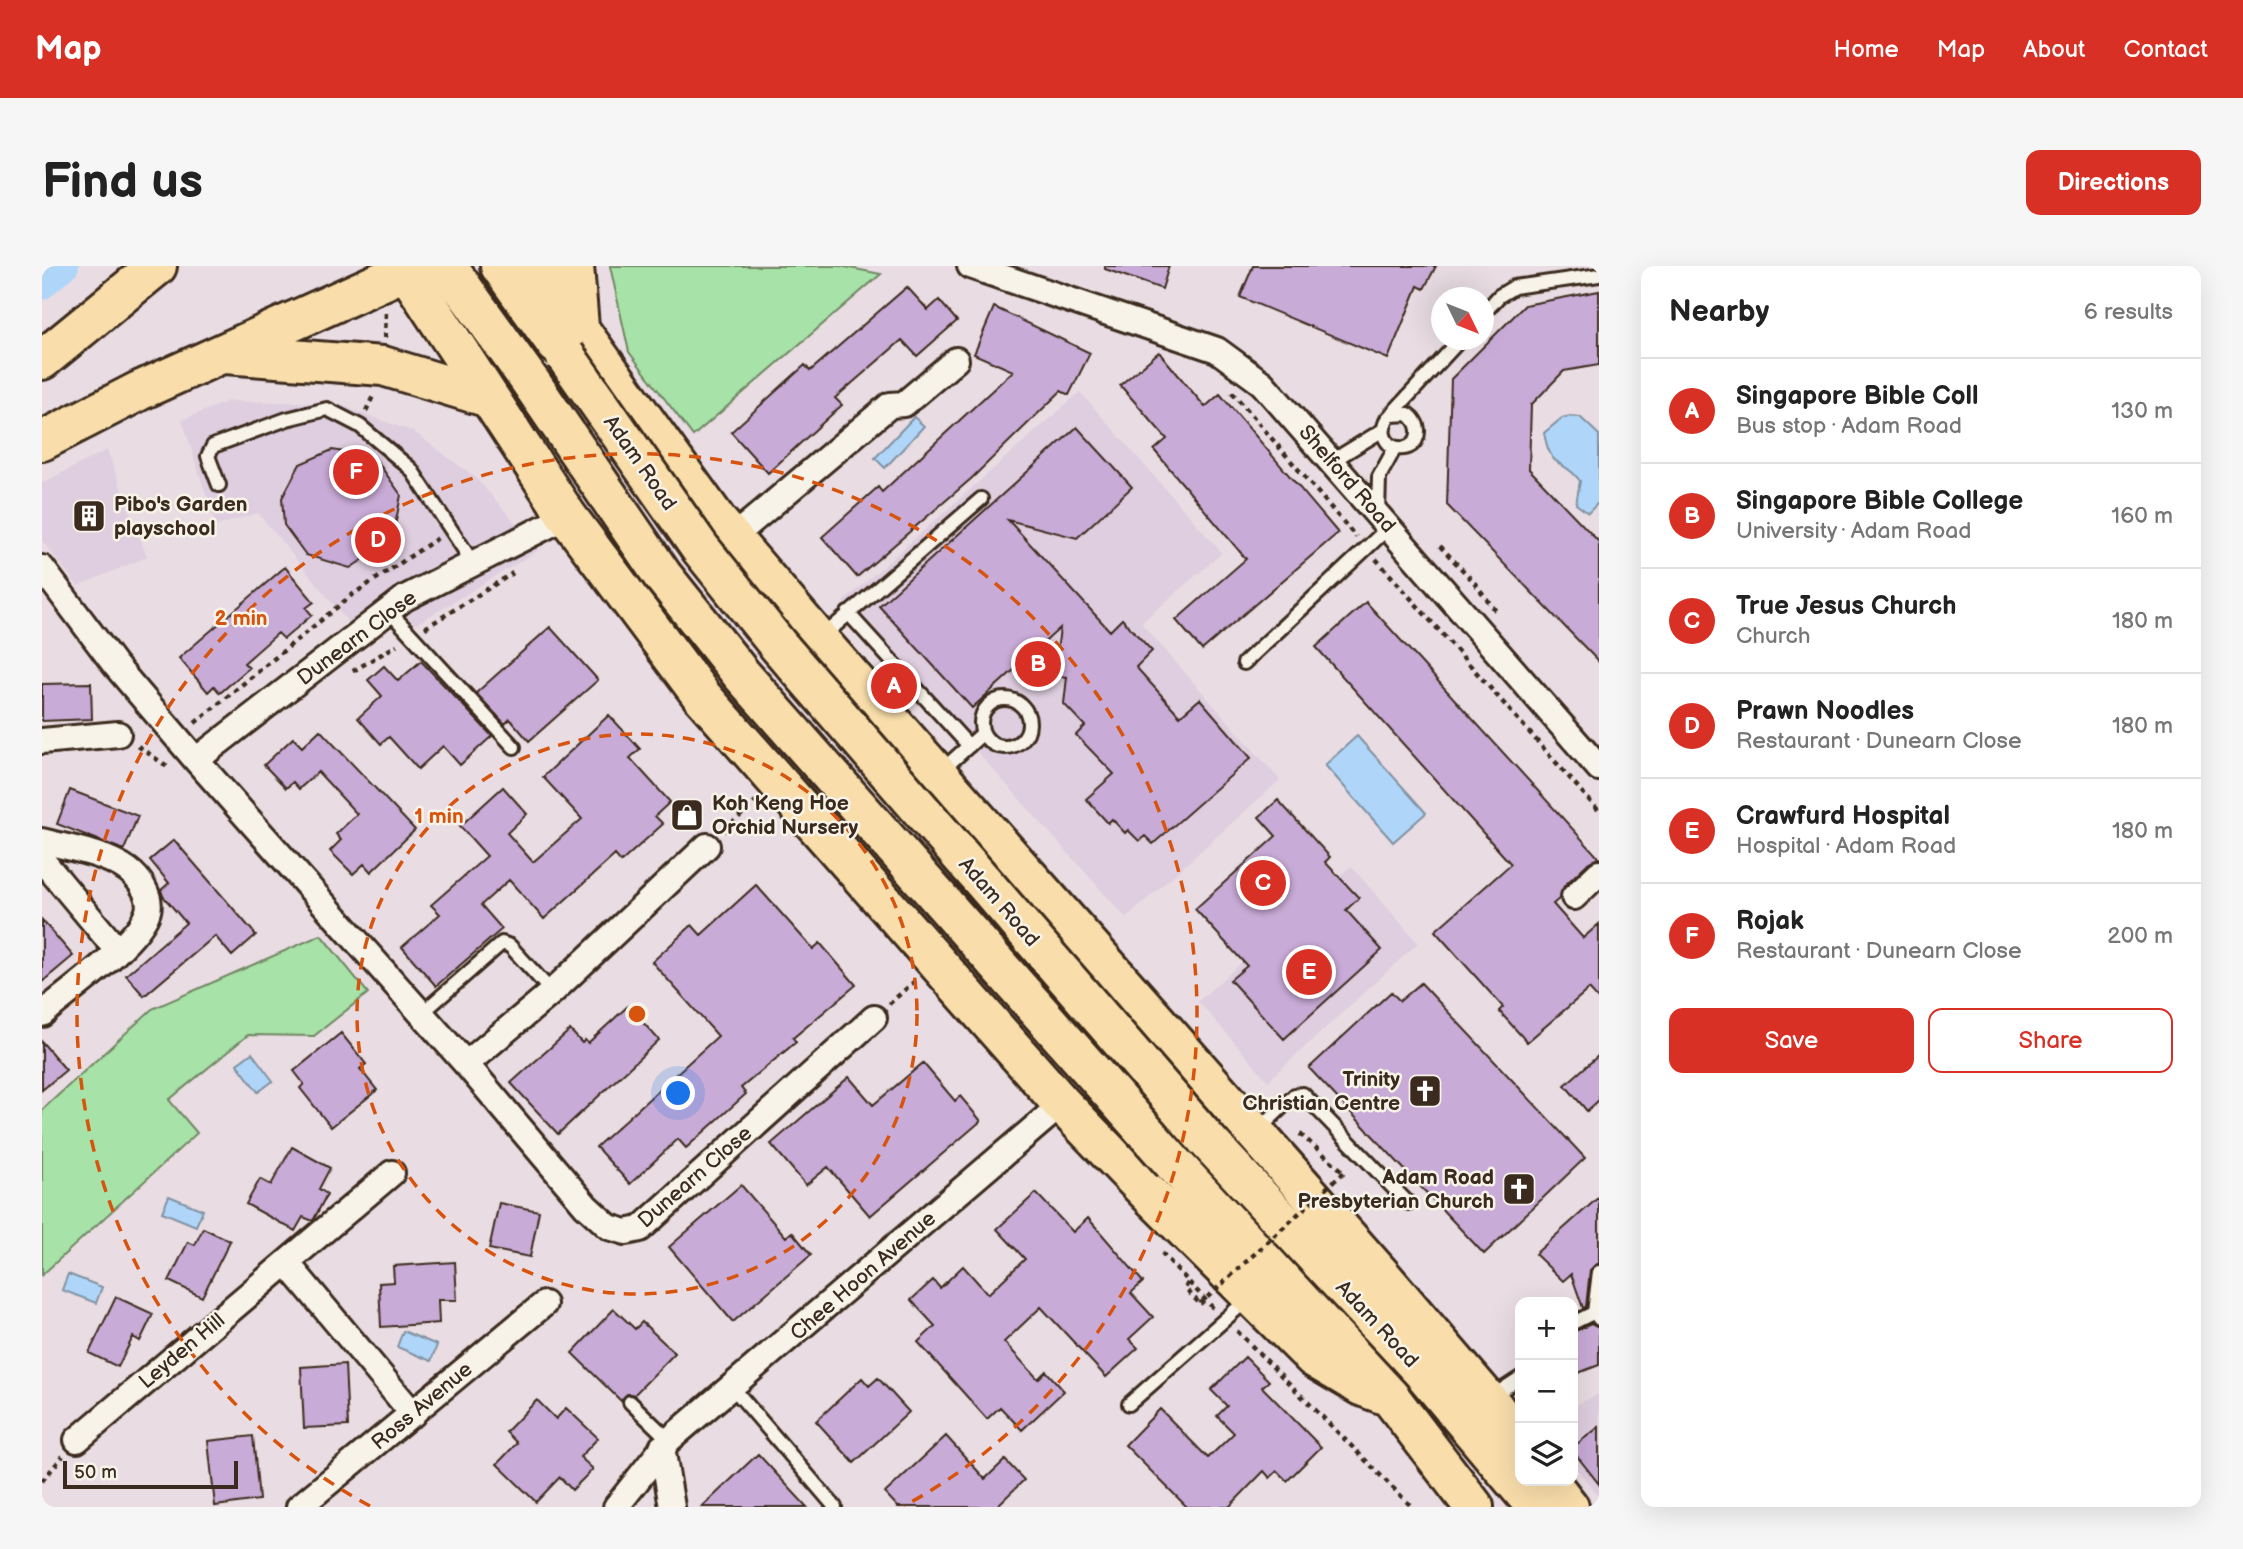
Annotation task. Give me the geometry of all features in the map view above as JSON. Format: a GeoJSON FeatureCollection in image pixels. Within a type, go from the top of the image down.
{"type":"FeatureCollection","features":[{"type":"Feature","properties":{"kind":"highway"},"geometry":{"type":"LineString","coordinates":[[42,360],[157,266]]}},
{"type":"Feature","properties":{"kind":"highway","name":"Adam Road"},"geometry":{"type":"LineString","coordinates":[[447,266],[662,575],[741,674],[1173,1163],[1390,1397],[1474,1507]]}},
{"type":"Feature","properties":{"kind":"highway","name":"Adam Road"},"geometry":{"type":"LineString","coordinates":[[500,266],[700,548],[778,645],[1205,1138],[1422,1371],[1536,1507]]}},
{"type":"Feature","properties":{"kind":"highway"},"geometry":{"type":"LineString","coordinates":[[534,266],[579,332],[739,533],[819,640],[1488,1399],[1515,1435]]}},
{"type":"Feature","properties":{"kind":"highway"},"geometry":{"type":"LineString","coordinates":[[573,266],[579,332]]}},
{"type":"Feature","properties":{"kind":"highway"},"geometry":{"type":"LineString","coordinates":[[42,441],[220,353],[402,272],[568,516],[701,695],[1062,1104],[1251,1297],[1314,1358],[1361,1386],[1390,1397]]}},
{"type":"Feature","properties":{"kind":"highway"},"geometry":{"type":"LineString","coordinates":[[220,353],[486,397]]}},
{"type":"Feature","properties":{"kind":"highway"},"geometry":{"type":"LineString","coordinates":[[532,464],[527,431],[532,404],[566,377],[604,382],[629,397]]}},
{"type":"Feature","properties":{"kind":"highway"},"geometry":{"type":"LineString","coordinates":[[1553,1486],[1569,1507]]}},
{"type":"Feature","properties":{"kind":"street","name":"Shelford Road"},"geometry":{"type":"LineString","coordinates":[[970,266],[1032,275],[1217,350],[1262,383],[1599,768]]}},
{"type":"Feature","properties":{"kind":"street"},"geometry":{"type":"LineString","coordinates":[[739,533],[890,405],[904,404],[956,360]]}},
{"type":"Feature","properties":{"kind":"street","name":"Dunearn Close"},"geometry":{"type":"LineString","coordinates":[[196,760],[405,598],[568,516]]}},
{"type":"Feature","properties":{"kind":"street","name":"Dunearn Close"},"geometry":{"type":"LineString","coordinates":[[42,568],[116,665],[177,738],[466,1064],[586,1206],[610,1227],[626,1232],[640,1229],[874,1018]]}},
{"type":"Feature","properties":{"kind":"street"},"geometry":{"type":"LineString","coordinates":[[42,741],[118,734]]}},
{"type":"Feature","properties":{"kind":"street"},"geometry":{"type":"LineString","coordinates":[[42,841],[103,858],[128,870],[147,894],[148,912],[133,937],[42,1014]]}},
{"type":"Feature","properties":{"kind":"street"},"geometry":{"type":"LineString","coordinates":[[466,1064],[552,992],[707,846]]}},
{"type":"Feature","properties":{"kind":"street"},"geometry":{"type":"LineString","coordinates":[[42,860],[117,950]]}},
{"type":"Feature","properties":{"kind":"street"},"geometry":{"type":"LineString","coordinates":[[1574,897],[1599,873]]}},
{"type":"Feature","properties":{"kind":"street","name":"Chee Hoon Avenue"},"geometry":{"type":"LineString","coordinates":[[616,1507],[665,1443],[733,1388],[1062,1104]]}},
{"type":"Feature","properties":{"kind":"street","name":"Leyden Hill"},"geometry":{"type":"LineString","coordinates":[[77,1440],[392,1172]]}},
{"type":"Feature","properties":{"kind":"street"},"geometry":{"type":"LineString","coordinates":[[287,1263],[413,1414]]}},
{"type":"Feature","properties":{"kind":"street","name":"Ross Avenue"},"geometry":{"type":"LineString","coordinates":[[299,1507],[544,1304]]}},
{"type":"Feature","properties":{"kind":"street"},"geometry":{"type":"LineString","coordinates":[[665,1443],[672,1507]]}},
{"type":"Feature","properties":{"kind":"lane"},"geometry":{"type":"LineString","coordinates":[[1494,301],[1514,287],[1599,275]]}},
{"type":"Feature","properties":{"kind":"lane"},"geometry":{"type":"LineString","coordinates":[[1332,461],[1383,430],[1392,415],[1451,350]]}},
{"type":"Feature","properties":{"kind":"lane"},"geometry":{"type":"LineString","coordinates":[[219,485],[208,456],[213,446],[287,419],[327,409],[360,426],[411,470],[473,564]]}},
{"type":"Feature","properties":{"kind":"lane"},"geometry":{"type":"LineString","coordinates":[[1383,430],[1386,441],[1395,448],[1411,446],[1419,433],[1418,425],[1408,414],[1392,415]]}},
{"type":"Feature","properties":{"kind":"lane"},"geometry":{"type":"LineString","coordinates":[[1244,663],[1366,549],[1384,521],[1379,477],[1395,448]]}},
{"type":"Feature","properties":{"kind":"lane"},"geometry":{"type":"LineString","coordinates":[[819,640],[981,499]]}},
{"type":"Feature","properties":{"kind":"lane"},"geometry":{"type":"LineString","coordinates":[[389,611],[514,747]]}},
{"type":"Feature","properties":{"kind":"lane"},"geometry":{"type":"LineString","coordinates":[[849,613],[969,746]]}},
{"type":"Feature","properties":{"kind":"lane"},"geometry":{"type":"LineString","coordinates":[[937,774],[983,733]]}},
{"type":"Feature","properties":{"kind":"lane"},"geometry":{"type":"LineString","coordinates":[[421,1014],[502,943],[510,946],[552,992]]}},
{"type":"Feature","properties":{"kind":"lane"},"geometry":{"type":"LineString","coordinates":[[1254,1134],[1295,1095],[1303,1094],[1408,1203]]}},
{"type":"Feature","properties":{"kind":"lane"},"geometry":{"type":"LineString","coordinates":[[1578,1321],[1597,1313],[1599,1272]]}},
{"type":"Feature","properties":{"kind":"lane"},"geometry":{"type":"LineString","coordinates":[[1129,1404],[1251,1297]]}},
{"type":"Feature","properties":{"kind":"lane"},"geometry":{"type":"LineString","coordinates":[[1488,1399],[1515,1381]]}},
{"type":"Feature","properties":{"kind":"lane"},"geometry":{"type":"LineString","coordinates":[[733,1388],[835,1507]]}},
{"type":"Feature","properties":{"kind":"lane"},"geometry":{"type":"LineString","coordinates":[[630,1402],[665,1443]]}},
{"type":"Feature","properties":{"kind":"path"},"geometry":{"type":"LineString","coordinates":[[378,380],[386,314],[402,272]]}},
{"type":"Feature","properties":{"kind":"path"},"geometry":{"type":"LineString","coordinates":[[1217,350],[1212,366],[1225,385],[1366,549],[1599,811]]}},
{"type":"Feature","properties":{"kind":"path"},"geometry":{"type":"LineString","coordinates":[[177,738],[352,595],[451,530]]}},
{"type":"Feature","properties":{"kind":"path"},"geometry":{"type":"LineString","coordinates":[[347,675],[523,566]]}},
{"type":"Feature","properties":{"kind":"path"},"geometry":{"type":"LineString","coordinates":[[118,734],[170,768]]}},
{"type":"Feature","properties":{"kind":"path"},"geometry":{"type":"LineString","coordinates":[[707,846],[762,794]]}},
{"type":"Feature","properties":{"kind":"path"},"geometry":{"type":"LineString","coordinates":[[874,1018],[922,975]]}},
{"type":"Feature","properties":{"kind":"path"},"geometry":{"type":"LineString","coordinates":[[1188,1283],[1185,1288],[1200,1304],[1343,1172],[1295,1130]]}},
{"type":"Feature","properties":{"kind":"path"},"geometry":{"type":"LineString","coordinates":[[42,1481],[77,1440]]}},
{"type":"Feature","properties":{"kind":"shaded area"},"geometry":{"type":"Polygon","coordinates":[[[1080,392],[1222,553],[1141,623],[1280,780],[1126,918],[843,602],[1080,392]]]}},
{"type":"Feature","properties":{"kind":"shaded area"},"geometry":{"type":"Polygon","coordinates":[[[228,401],[334,403],[414,432],[475,477],[539,550],[415,625],[391,599],[353,628],[258,513],[216,526],[182,420],[228,401]]]}},
{"type":"Feature","properties":{"kind":"shaded area"},"geometry":{"type":"Polygon","coordinates":[[[107,450],[147,557],[78,586],[42,541],[42,483],[107,450]]]}},
{"type":"Feature","properties":{"kind":"shaded area"},"geometry":{"type":"Polygon","coordinates":[[[1351,866],[1418,943],[1268,1081],[1198,1001],[1351,866]]]}},
{"type":"Feature","properties":{"kind":"shaded area"},"geometry":{"type":"Polygon","coordinates":[[[1599,1394],[1599,1497],[1578,1470],[1578,1404],[1599,1394]]]}},
{"type":"Feature","properties":{"kind":"green space"},"geometry":{"type":"Polygon","coordinates":[[[610,266],[840,266],[881,274],[693,436],[629,352],[610,266]]]}},
{"type":"Feature","properties":{"kind":"green space"},"geometry":{"type":"Polygon","coordinates":[[[321,935],[368,993],[314,1036],[248,1035],[169,1100],[197,1133],[42,1275],[42,1110],[152,1009],[321,935]]]}},
{"type":"Feature","properties":{"kind":"water"},"geometry":{"type":"Polygon","coordinates":[[[914,417],[924,426],[885,468],[875,458],[914,417]]]}},
{"type":"Feature","properties":{"kind":"water"},"geometry":{"type":"Polygon","coordinates":[[[1580,417],[1599,435],[1599,502],[1588,513],[1576,504],[1580,481],[1574,473],[1554,460],[1544,433],[1562,418],[1580,417]]]}},
{"type":"Feature","properties":{"kind":"water"},"geometry":{"type":"Polygon","coordinates":[[[1357,736],[1426,813],[1393,842],[1325,765],[1357,736]]]}},
{"type":"Feature","properties":{"kind":"water"},"geometry":{"type":"Polygon","coordinates":[[[252,1053],[273,1081],[258,1092],[237,1064],[252,1053]]]}},
{"type":"Feature","properties":{"kind":"water"},"geometry":{"type":"Polygon","coordinates":[[[169,1196],[203,1210],[196,1226],[162,1212],[169,1196]]]}},
{"type":"Feature","properties":{"kind":"water"},"geometry":{"type":"Polygon","coordinates":[[[68,1274],[102,1287],[96,1303],[62,1290],[68,1274]]]}},
{"type":"Feature","properties":{"kind":"water"},"geometry":{"type":"Polygon","coordinates":[[[403,1331],[437,1345],[431,1361],[397,1347],[403,1331]]]}},
{"type":"Feature","properties":{"kind":"building"},"geometry":{"type":"Polygon","coordinates":[[[1105,266],[1169,266],[1162,289],[1105,269],[1105,266]]]}},
{"type":"Feature","properties":{"kind":"building"},"geometry":{"type":"Polygon","coordinates":[[[1253,266],[1436,266],[1424,289],[1418,286],[1388,359],[1240,297],[1253,266]]]}},
{"type":"Feature","properties":{"kind":"building"},"geometry":{"type":"Polygon","coordinates":[[[907,287],[928,310],[939,300],[957,321],[917,356],[902,340],[835,398],[842,405],[768,473],[731,432],[805,365],[810,371],[907,287]]]}},
{"type":"Feature","properties":{"kind":"building"},"geometry":{"type":"Polygon","coordinates":[[[1599,291],[1599,365],[1564,371],[1531,405],[1529,469],[1599,542],[1599,662],[1447,505],[1451,379],[1480,350],[1494,350],[1494,336],[1525,305],[1599,291]]]}},
{"type":"Feature","properties":{"kind":"building"},"geometry":{"type":"Polygon","coordinates":[[[994,307],[1090,353],[1069,395],[1061,391],[972,478],[857,577],[822,537],[878,487],[882,492],[1013,371],[974,354],[994,307]]]}},
{"type":"Feature","properties":{"kind":"building"},"geometry":{"type":"Polygon","coordinates":[[[1159,352],[1205,407],[1220,394],[1338,533],[1202,650],[1176,620],[1246,559],[1154,450],[1167,439],[1120,385],[1159,352]]]}},
{"type":"Feature","properties":{"kind":"building"},"geometry":{"type":"Polygon","coordinates":[[[1077,427],[1132,487],[1077,538],[1008,520],[1110,631],[1122,619],[1152,651],[1136,667],[1180,716],[1200,699],[1251,758],[1153,844],[1145,836],[1139,841],[1128,830],[1125,833],[1112,819],[1108,823],[1086,799],[1114,774],[1076,735],[1085,726],[1064,704],[1067,677],[1054,676],[1060,628],[972,708],[879,606],[1077,427]]]}},
{"type":"Feature","properties":{"kind":"building"},"geometry":{"type":"Polygon","coordinates":[[[332,450],[374,457],[401,495],[392,541],[350,568],[306,555],[284,525],[282,498],[300,464],[332,450]]]}},
{"type":"Feature","properties":{"kind":"building"},"geometry":{"type":"Polygon","coordinates":[[[285,567],[314,602],[306,608],[312,615],[284,639],[278,633],[244,663],[249,668],[220,693],[214,686],[208,692],[179,658],[285,567]]]}},
{"type":"Feature","properties":{"kind":"building"},"geometry":{"type":"Polygon","coordinates":[[[1366,602],[1599,858],[1589,862],[1564,886],[1560,898],[1553,904],[1583,938],[1599,924],[1599,1000],[1589,989],[1527,1042],[1499,1011],[1503,1007],[1435,931],[1511,864],[1316,647],[1366,602]]]}},
{"type":"Feature","properties":{"kind":"building"},"geometry":{"type":"Polygon","coordinates":[[[550,627],[598,680],[529,741],[510,719],[505,724],[476,693],[550,627]]]}},
{"type":"Feature","properties":{"kind":"building"},"geometry":{"type":"Polygon","coordinates":[[[421,661],[492,736],[460,765],[443,746],[418,769],[389,737],[381,744],[358,718],[382,696],[368,680],[384,666],[398,681],[421,661]]]}},
{"type":"Feature","properties":{"kind":"building"},"geometry":{"type":"Polygon","coordinates":[[[91,683],[92,719],[42,721],[42,684],[91,683]]]}},
{"type":"Feature","properties":{"kind":"building"},"geometry":{"type":"Polygon","coordinates":[[[609,715],[640,749],[630,758],[670,802],[655,816],[663,824],[621,862],[615,855],[544,919],[509,880],[481,905],[502,929],[436,986],[402,947],[440,914],[431,905],[487,856],[460,826],[503,787],[527,814],[507,833],[533,862],[582,819],[543,777],[609,715]]]}},
{"type":"Feature","properties":{"kind":"building"},"geometry":{"type":"Polygon","coordinates":[[[320,730],[415,830],[371,872],[364,864],[353,874],[330,851],[341,840],[336,834],[357,814],[318,772],[299,789],[293,782],[286,788],[264,765],[293,738],[302,747],[320,730]]]}},
{"type":"Feature","properties":{"kind":"building"},"geometry":{"type":"Polygon","coordinates":[[[70,790],[138,816],[124,850],[57,824],[70,790]]]}},
{"type":"Feature","properties":{"kind":"building"},"geometry":{"type":"Polygon","coordinates":[[[1278,800],[1330,857],[1325,862],[1359,898],[1346,910],[1382,950],[1284,1039],[1230,980],[1247,966],[1195,909],[1276,836],[1259,817],[1278,800]]]}},
{"type":"Feature","properties":{"kind":"building"},"geometry":{"type":"Polygon","coordinates":[[[174,840],[256,935],[232,956],[215,936],[144,996],[126,975],[186,923],[163,896],[161,890],[169,883],[150,860],[174,840]]]}},
{"type":"Feature","properties":{"kind":"building"},"geometry":{"type":"Polygon","coordinates":[[[756,885],[813,949],[820,943],[856,985],[793,1038],[796,1042],[741,1088],[746,1094],[686,1148],[678,1139],[630,1184],[596,1147],[718,1036],[652,962],[692,925],[701,935],[756,885]]]}},
{"type":"Feature","properties":{"kind":"building"},"geometry":{"type":"Polygon","coordinates":[[[42,920],[73,956],[42,982],[42,920]]]}},
{"type":"Feature","properties":{"kind":"building","name":"Trinity Christian Centre"},"geometry":{"type":"Polygon","coordinates":[[[1421,983],[1585,1158],[1484,1254],[1309,1068],[1391,992],[1400,1001],[1421,983]]]}},
{"type":"Feature","properties":{"kind":"building"},"geometry":{"type":"Polygon","coordinates":[[[628,1006],[659,1040],[558,1134],[511,1083],[570,1030],[582,1043],[585,1040],[588,1043],[628,1006]]]}},
{"type":"Feature","properties":{"kind":"building"},"geometry":{"type":"Polygon","coordinates":[[[341,1033],[366,1064],[360,1069],[377,1090],[331,1127],[300,1088],[304,1084],[294,1071],[341,1033]]]}},
{"type":"Feature","properties":{"kind":"building"},"geometry":{"type":"Polygon","coordinates":[[[42,1042],[66,1070],[42,1090],[42,1042]]]}},
{"type":"Feature","properties":{"kind":"building"},"geometry":{"type":"Polygon","coordinates":[[[1599,1055],[1599,1100],[1587,1111],[1565,1085],[1599,1055]]]}},
{"type":"Feature","properties":{"kind":"building"},"geometry":{"type":"Polygon","coordinates":[[[923,1063],[955,1101],[960,1096],[981,1121],[870,1216],[828,1167],[806,1185],[771,1144],[849,1077],[873,1105],[923,1063]]]}},
{"type":"Feature","properties":{"kind":"building"},"geometry":{"type":"Polygon","coordinates":[[[292,1147],[330,1168],[319,1189],[327,1194],[313,1221],[303,1217],[295,1231],[246,1204],[260,1179],[271,1185],[292,1147]]]}},
{"type":"Feature","properties":{"kind":"building"},"geometry":{"type":"Polygon","coordinates":[[[741,1185],[786,1237],[792,1232],[811,1255],[733,1322],[669,1247],[741,1185]]]}},
{"type":"Feature","properties":{"kind":"building"},"geometry":{"type":"Polygon","coordinates":[[[1036,1193],[1073,1232],[1088,1218],[1143,1282],[1131,1293],[1153,1317],[1129,1339],[1138,1348],[1106,1377],[1041,1307],[1004,1342],[1038,1379],[1046,1371],[1064,1391],[1022,1430],[1000,1407],[987,1419],[918,1342],[935,1326],[911,1300],[933,1280],[940,1288],[963,1266],[988,1294],[1025,1259],[997,1229],[1036,1193]]]}},
{"type":"Feature","properties":{"kind":"building"},"geometry":{"type":"Polygon","coordinates":[[[1599,1197],[1599,1263],[1590,1270],[1586,1307],[1583,1308],[1571,1274],[1563,1281],[1535,1254],[1599,1197]]]}},
{"type":"Feature","properties":{"kind":"building"},"geometry":{"type":"Polygon","coordinates":[[[499,1203],[539,1211],[530,1257],[489,1249],[499,1203]]]}},
{"type":"Feature","properties":{"kind":"building"},"geometry":{"type":"Polygon","coordinates":[[[203,1228],[230,1241],[202,1297],[169,1281],[188,1242],[195,1245],[203,1228]]]}},
{"type":"Feature","properties":{"kind":"building"},"geometry":{"type":"Polygon","coordinates":[[[455,1262],[457,1300],[438,1300],[439,1323],[381,1327],[379,1283],[394,1282],[393,1266],[455,1262]]]}},
{"type":"Feature","properties":{"kind":"building"},"geometry":{"type":"Polygon","coordinates":[[[116,1297],[153,1314],[140,1341],[133,1337],[118,1367],[89,1353],[116,1297]]]}},
{"type":"Feature","properties":{"kind":"building"},"geometry":{"type":"Polygon","coordinates":[[[614,1309],[635,1329],[642,1322],[675,1353],[634,1395],[627,1394],[621,1401],[572,1353],[614,1309]]]}},
{"type":"Feature","properties":{"kind":"building"},"geometry":{"type":"Polygon","coordinates":[[[1591,1324],[1599,1328],[1599,1365],[1578,1373],[1578,1360],[1578,1330],[1591,1324]]]}},
{"type":"Feature","properties":{"kind":"building"},"geometry":{"type":"Polygon","coordinates":[[[1245,1357],[1269,1381],[1262,1387],[1321,1447],[1287,1481],[1277,1471],[1270,1478],[1264,1471],[1229,1507],[1187,1507],[1125,1445],[1160,1409],[1208,1458],[1234,1433],[1217,1416],[1227,1406],[1211,1390],[1245,1357]]]}},
{"type":"Feature","properties":{"kind":"building"},"geometry":{"type":"Polygon","coordinates":[[[345,1364],[348,1426],[304,1428],[301,1367],[345,1364]]]}},
{"type":"Feature","properties":{"kind":"building"},"geometry":{"type":"Polygon","coordinates":[[[862,1378],[869,1386],[878,1378],[909,1412],[854,1463],[816,1421],[862,1378]]]}},
{"type":"Feature","properties":{"kind":"building"},"geometry":{"type":"Polygon","coordinates":[[[537,1400],[556,1419],[566,1408],[598,1438],[580,1457],[593,1469],[572,1490],[560,1477],[536,1502],[497,1464],[517,1443],[506,1432],[537,1400]]]}},
{"type":"Feature","properties":{"kind":"building"},"geometry":{"type":"Polygon","coordinates":[[[1599,1427],[1599,1484],[1578,1457],[1578,1443],[1599,1427]]]}},
{"type":"Feature","properties":{"kind":"building"},"geometry":{"type":"Polygon","coordinates":[[[253,1436],[259,1500],[215,1506],[208,1441],[253,1436]]]}},
{"type":"Feature","properties":{"kind":"building"},"geometry":{"type":"Polygon","coordinates":[[[946,1436],[985,1479],[1005,1460],[1024,1480],[996,1507],[898,1507],[885,1493],[946,1436]]]}},
{"type":"Feature","properties":{"kind":"building"},"geometry":{"type":"Polygon","coordinates":[[[758,1454],[807,1507],[702,1507],[758,1454]]]}},
{"type":"Feature","properties":{"kind":"waterway"},"geometry":{"type":"LineString","coordinates":[[42,288],[67,266]]}},
{"type":"Feature","properties":{"kind":"place","name":"Rojak"},"geometry":{"type":"Point","coordinates":[356,472]}},
{"type":"Feature","properties":{"kind":"place","name":"Pibo's Garden playschool"},"geometry":{"type":"Point","coordinates":[89,516]}},
{"type":"Feature","properties":{"kind":"place","name":"Prawn Noodles"},"geometry":{"type":"Point","coordinates":[378,540]}},
{"type":"Feature","properties":{"kind":"place","name":"Singapore Bible College"},"geometry":{"type":"Point","coordinates":[1038,664]}},
{"type":"Feature","properties":{"kind":"place","name":"Singapore Bible Coll"},"geometry":{"type":"Point","coordinates":[894,686]}},
{"type":"Feature","properties":{"kind":"place","name":"Koh Keng Hoe Orchid Nursery"},"geometry":{"type":"Point","coordinates":[687,815]}},
{"type":"Feature","properties":{"kind":"place","name":"True Jesus Church"},"geometry":{"type":"Point","coordinates":[1263,883]}},
{"type":"Feature","properties":{"kind":"place","name":"Crawfurd Hospital"},"geometry":{"type":"Point","coordinates":[1309,972]}},
{"type":"Feature","properties":{"kind":"place","name":"Trinity Christian Centre"},"geometry":{"type":"Point","coordinates":[1425,1091]}},
{"type":"Feature","properties":{"kind":"place","name":"Adam Road Presbyterian Church"},"geometry":{"type":"Point","coordinates":[1519,1189]}}]}
